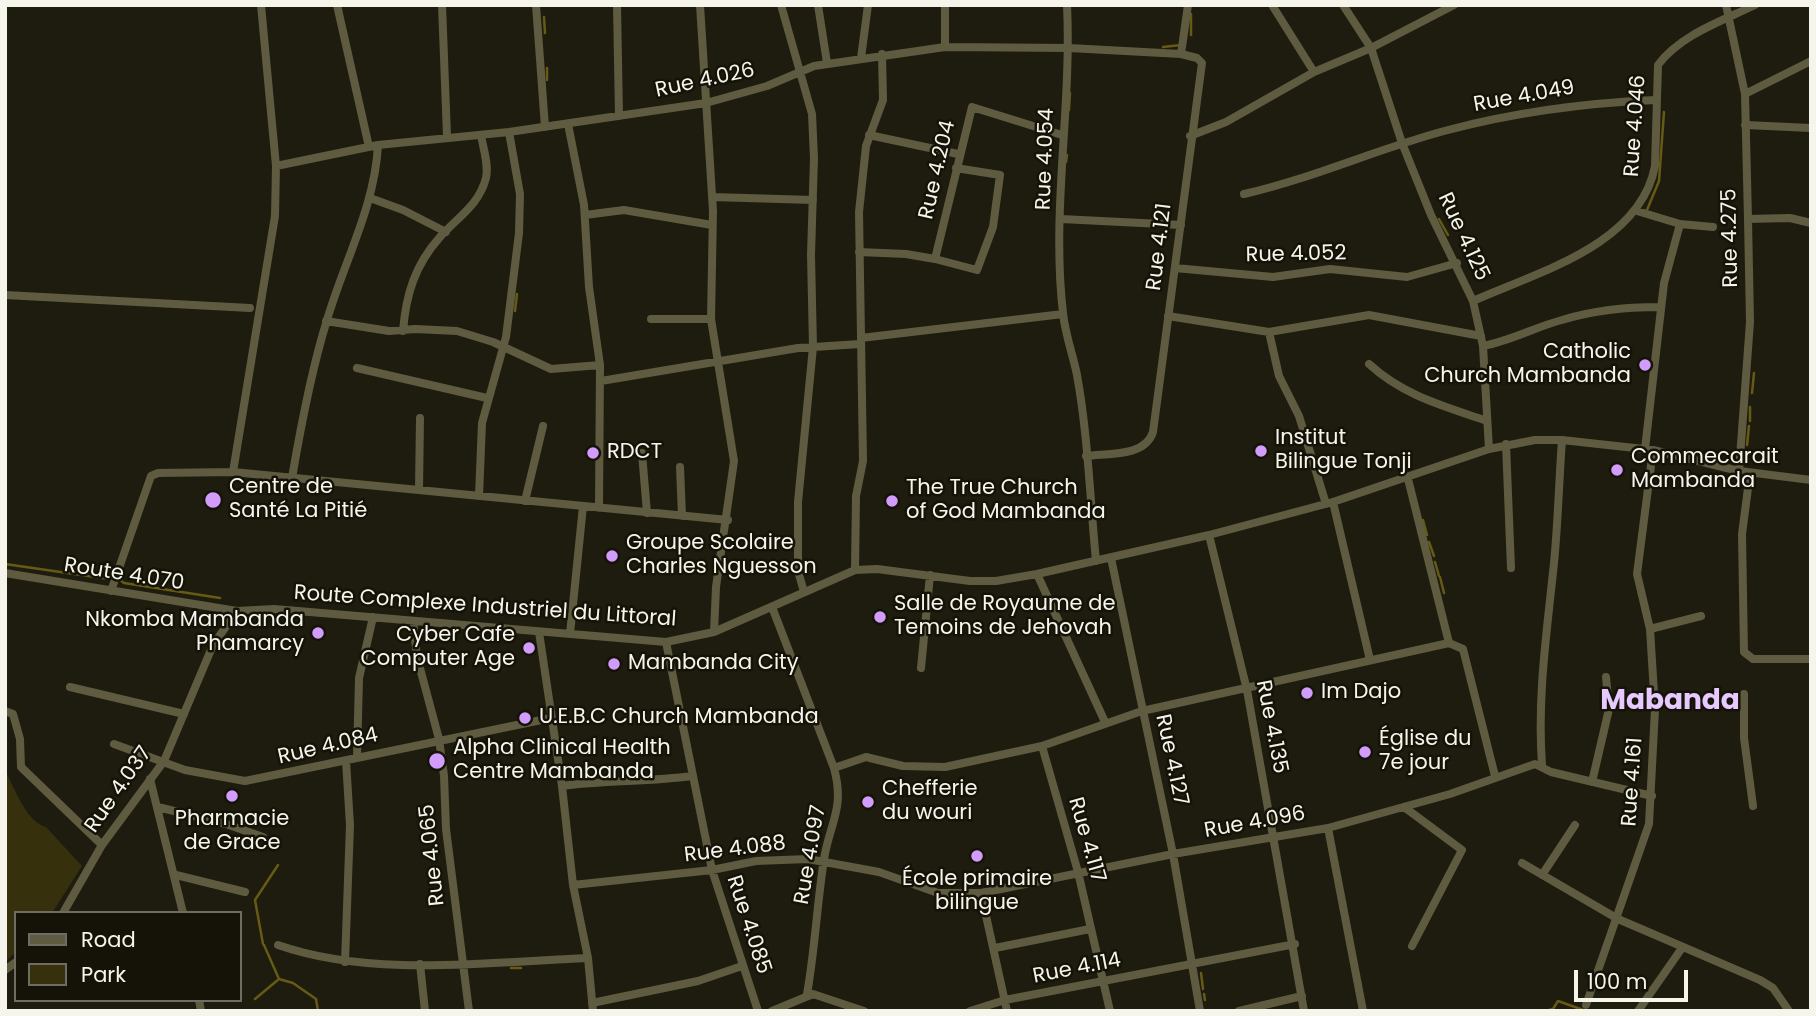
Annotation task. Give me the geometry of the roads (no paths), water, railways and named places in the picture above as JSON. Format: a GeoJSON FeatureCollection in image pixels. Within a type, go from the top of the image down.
{"type":"FeatureCollection","features":[{"type":"Feature","properties":{"kind":"street"},"geometry":{"type":"LineString","coordinates":[[233,472],[275,216],[276,166],[261,5]]}},
{"type":"Feature","properties":{"kind":"street"},"geometry":{"type":"LineString","coordinates":[[292,478],[303,416],[326,321],[377,172],[373,146],[337,5]]}},
{"type":"Feature","properties":{"kind":"street"},"geometry":{"type":"LineString","coordinates":[[442,5],[447,136]]}},
{"type":"Feature","properties":{"kind":"street"},"geometry":{"type":"LineString","coordinates":[[536,5],[545,127]]}},
{"type":"Feature","properties":{"kind":"street"},"geometry":{"type":"LineString","coordinates":[[617,5],[619,116]]}},
{"type":"Feature","properties":{"kind":"street"},"geometry":{"type":"LineString","coordinates":[[700,5],[712,197],[710,319],[734,461],[728,520],[716,587],[714,632]]}},
{"type":"Feature","properties":{"kind":"street"},"geometry":{"type":"LineString","coordinates":[[781,5],[802,70],[812,114],[813,347],[798,502],[797,571],[804,592]]}},
{"type":"Feature","properties":{"kind":"street"},"geometry":{"type":"LineString","coordinates":[[818,5],[827,63]]}},
{"type":"Feature","properties":{"kind":"street"},"geometry":{"type":"LineString","coordinates":[[861,58],[868,5]]}},
{"type":"Feature","properties":{"kind":"street"},"geometry":{"type":"LineString","coordinates":[[945,5],[945,47]]}},
{"type":"Feature","properties":{"kind":"street","name":"Rue 4.054"},"geometry":{"type":"LineString","coordinates":[[1067,5],[1069,48],[1062,135],[1063,314],[1077,376],[1096,561]]}},
{"type":"Feature","properties":{"kind":"street"},"geometry":{"type":"LineString","coordinates":[[1181,54],[1188,5]]}},
{"type":"Feature","properties":{"kind":"street"},"geometry":{"type":"LineString","coordinates":[[1272,5],[1314,72]]}},
{"type":"Feature","properties":{"kind":"street","name":"Rue 4.125"},"geometry":{"type":"LineString","coordinates":[[1343,5],[1371,48],[1402,143],[1431,215],[1457,263],[1473,301],[1483,346],[1489,449]]}},
{"type":"Feature","properties":{"kind":"street"},"geometry":{"type":"LineString","coordinates":[[1189,136],[1226,122],[1314,72],[1371,48],[1454,5]]}},
{"type":"Feature","properties":{"kind":"street","name":"Rue 4.275"},"geometry":{"type":"LineString","coordinates":[[1727,5],[1745,93],[1750,322],[1739,471]]}},
{"type":"Feature","properties":{"kind":"street","name":"Rue 4.046"},"geometry":{"type":"LineString","coordinates":[[1473,301],[1586,250],[1617,231],[1637,211],[1653,180],[1658,65],[1666,54],[1693,36],[1755,5]]}},
{"type":"Feature","properties":{"kind":"street","name":"Rue 4.026"},"geometry":{"type":"LineString","coordinates":[[276,166],[373,146],[447,136],[509,132],[706,103],[767,86],[802,70],[827,63],[882,54],[945,47],[1069,48],[1181,54]]}},
{"type":"Feature","properties":{"kind":"street"},"geometry":{"type":"LineString","coordinates":[[882,54],[883,100],[869,135],[859,212],[863,461],[856,496],[855,570],[877,569],[996,581],[1037,574],[1209,535],[1330,503],[1506,444],[1562,440],[1649,450],[1739,471],[1811,481]]}},
{"type":"Feature","properties":{"kind":"street","name":"Rue 4.121"},"geometry":{"type":"LineString","coordinates":[[1086,456],[1140,449],[1150,443],[1181,225],[1189,136],[1202,63],[1197,58],[1181,54]]}},
{"type":"Feature","properties":{"kind":"street"},"geometry":{"type":"LineString","coordinates":[[1745,93],[1811,61]]}},
{"type":"Feature","properties":{"kind":"street","name":"Rue 4.049"},"geometry":{"type":"LineString","coordinates":[[1244,194],[1327,172],[1402,143],[1450,129],[1578,105],[1655,100]]}},
{"type":"Feature","properties":{"kind":"street","name":"Rue 4.204"},"geometry":{"type":"LineString","coordinates":[[935,259],[970,110],[974,107],[1062,135]]}},
{"type":"Feature","properties":{"kind":"street"},"geometry":{"type":"LineString","coordinates":[[568,124],[585,215],[589,287],[600,365],[599,508]]}},
{"type":"Feature","properties":{"kind":"street"},"geometry":{"type":"LineString","coordinates":[[1745,125],[1811,128]]}},
{"type":"Feature","properties":{"kind":"street"},"geometry":{"type":"LineString","coordinates":[[479,496],[482,423],[504,346],[520,213],[518,174],[509,132]]}},
{"type":"Feature","properties":{"kind":"street"},"geometry":{"type":"LineString","coordinates":[[403,331],[407,292],[426,255],[472,207],[482,190],[487,167],[481,135]]}},
{"type":"Feature","properties":{"kind":"street"},"geometry":{"type":"LineString","coordinates":[[869,135],[958,154]]}},
{"type":"Feature","properties":{"kind":"street"},"geometry":{"type":"LineString","coordinates":[[859,252],[906,254],[977,270],[993,227],[1000,175],[956,168]]}},
{"type":"Feature","properties":{"kind":"street"},"geometry":{"type":"LineString","coordinates":[[712,197],[813,200]]}},
{"type":"Feature","properties":{"kind":"street"},"geometry":{"type":"LineString","coordinates":[[370,198],[404,210],[446,232]]}},
{"type":"Feature","properties":{"kind":"street"},"geometry":{"type":"LineString","coordinates":[[585,215],[624,210],[712,225]]}},
{"type":"Feature","properties":{"kind":"street"},"geometry":{"type":"LineString","coordinates":[[1637,211],[1680,224],[1713,227]]}},
{"type":"Feature","properties":{"kind":"street"},"geometry":{"type":"LineString","coordinates":[[1748,219],[1790,218],[1811,223]]}},
{"type":"Feature","properties":{"kind":"street"},"geometry":{"type":"LineString","coordinates":[[1061,219],[1181,225]]}},
{"type":"Feature","properties":{"kind":"street","name":"Rue 4.161"},"geometry":{"type":"LineString","coordinates":[[1586,1005],[1648,834],[1655,709],[1650,629],[1637,574],[1660,307],[1680,224]]}},
{"type":"Feature","properties":{"kind":"street","name":"Rue 4.052"},"geometry":{"type":"LineString","coordinates":[[1175,268],[1273,277],[1330,269],[1407,277],[1457,263]]}},
{"type":"Feature","properties":{"kind":"street"},"geometry":{"type":"LineString","coordinates":[[5,295],[250,307]]}},
{"type":"Feature","properties":{"kind":"street"},"geometry":{"type":"LineString","coordinates":[[1483,346],[1510,340],[1563,319],[1623,307],[1660,307]]}},
{"type":"Feature","properties":{"kind":"street"},"geometry":{"type":"LineString","coordinates":[[601,380],[813,347],[1063,314]]}},
{"type":"Feature","properties":{"kind":"street"},"geometry":{"type":"LineString","coordinates":[[1168,316],[1269,331],[1294,330],[1369,315],[1481,336]]}},
{"type":"Feature","properties":{"kind":"street"},"geometry":{"type":"LineString","coordinates":[[651,319],[710,319]]}},
{"type":"Feature","properties":{"kind":"street"},"geometry":{"type":"LineString","coordinates":[[326,321],[403,331],[457,331],[504,346],[551,369],[600,365]]}},
{"type":"Feature","properties":{"kind":"street"},"geometry":{"type":"LineString","coordinates":[[1269,331],[1279,376],[1299,416],[1330,503],[1370,660]]}},
{"type":"Feature","properties":{"kind":"street"},"geometry":{"type":"LineString","coordinates":[[1370,364],[1389,383],[1412,395],[1487,421]]}},
{"type":"Feature","properties":{"kind":"street"},"geometry":{"type":"LineString","coordinates":[[356,368],[487,398]]}},
{"type":"Feature","properties":{"kind":"street"},"geometry":{"type":"LineString","coordinates":[[419,491],[420,418]]}},
{"type":"Feature","properties":{"kind":"street"},"geometry":{"type":"LineString","coordinates":[[525,501],[543,426]]}},
{"type":"Feature","properties":{"kind":"street"},"geometry":{"type":"LineString","coordinates":[[1562,440],[1554,563],[1539,699],[1542,765],[1551,772],[1652,796]]}},
{"type":"Feature","properties":{"kind":"street"},"geometry":{"type":"LineString","coordinates":[[1506,444],[1511,568]]}},
{"type":"Feature","properties":{"kind":"street"},"geometry":{"type":"LineString","coordinates":[[642,453],[647,513]]}},
{"type":"Feature","properties":{"kind":"street"},"geometry":{"type":"LineString","coordinates":[[680,467],[682,516]]}},
{"type":"Feature","properties":{"kind":"street"},"geometry":{"type":"LineString","coordinates":[[111,591],[151,476],[158,473],[233,472],[728,520]]}},
{"type":"Feature","properties":{"kind":"street"},"geometry":{"type":"LineString","coordinates":[[1750,473],[1742,534],[1744,652],[1753,659],[1811,659]]}},
{"type":"Feature","properties":{"kind":"street"},"geometry":{"type":"LineString","coordinates":[[1408,478],[1450,643]]}},
{"type":"Feature","properties":{"kind":"street"},"geometry":{"type":"LineString","coordinates":[[570,634],[583,506]]}},
{"type":"Feature","properties":{"kind":"street","name":"Rue 4.135"},"geometry":{"type":"LineString","coordinates":[[1209,535],[1247,690],[1295,944],[1304,1011]]}},
{"type":"Feature","properties":{"kind":"street","name":"Rue 4.127"},"geometry":{"type":"LineString","coordinates":[[1111,558],[1173,854],[1200,1011]]}},
{"type":"Feature","properties":{"kind":"street","name":"Route Complexe Industriel du Littoral"},"geometry":{"type":"LineString","coordinates":[[237,611],[274,609],[666,642],[714,632],[855,570]]}},
{"type":"Feature","properties":{"kind":"street","name":"Route 4.070"},"geometry":{"type":"LineString","coordinates":[[5,573],[237,611]]}},
{"type":"Feature","properties":{"kind":"street"},"geometry":{"type":"LineString","coordinates":[[1037,574],[1105,722]]}},
{"type":"Feature","properties":{"kind":"street"},"geometry":{"type":"LineString","coordinates":[[921,668],[930,575]]}},
{"type":"Feature","properties":{"kind":"street","name":"Rue 4.097"},"geometry":{"type":"LineString","coordinates":[[772,607],[834,768],[839,806],[824,861],[807,994]]}},
{"type":"Feature","properties":{"kind":"street","name":"Rue 4.037"},"geometry":{"type":"LineString","coordinates":[[64,911],[102,845],[164,761],[213,645],[237,611]]}},
{"type":"Feature","properties":{"kind":"street"},"geometry":{"type":"LineString","coordinates":[[1650,629],[1701,616]]}},
{"type":"Feature","properties":{"kind":"street"},"geometry":{"type":"LineString","coordinates":[[357,758],[359,678],[373,617]]}},
{"type":"Feature","properties":{"kind":"street","name":"Rue 4.065"},"geometry":{"type":"LineString","coordinates":[[413,621],[416,657],[439,739],[452,878],[469,1011]]}},
{"type":"Feature","properties":{"kind":"street"},"geometry":{"type":"LineString","coordinates":[[539,632],[562,786],[573,885],[589,958],[592,1007],[698,981],[742,966]]}},
{"type":"Feature","properties":{"kind":"street","name":"Rue 4.085"},"geometry":{"type":"LineString","coordinates":[[666,642],[712,870],[758,1011]]}},
{"type":"Feature","properties":{"kind":"street"},"geometry":{"type":"LineString","coordinates":[[834,768],[866,757],[903,766],[945,767],[1068,739],[1105,722],[1142,712],[1450,643],[1463,649],[1495,776]]}},
{"type":"Feature","properties":{"kind":"street"},"geometry":{"type":"LineString","coordinates":[[1592,782],[1609,709],[1606,677]]}},
{"type":"Feature","properties":{"kind":"street"},"geometry":{"type":"LineString","coordinates":[[71,687],[184,714]]}},
{"type":"Feature","properties":{"kind":"street"},"geometry":{"type":"LineString","coordinates":[[1744,694],[1744,738],[1753,806]]}},
{"type":"Feature","properties":{"kind":"street"},"geometry":{"type":"LineString","coordinates":[[5,711],[13,714],[20,739],[21,767],[102,845]]}},
{"type":"Feature","properties":{"kind":"street","name":"Rue 4.084"},"geometry":{"type":"LineString","coordinates":[[114,744],[219,779],[245,781],[551,718]]}},
{"type":"Feature","properties":{"kind":"street","name":"Rue 4.117"},"geometry":{"type":"LineString","coordinates":[[1042,746],[1078,872],[1101,982],[1110,1011]]}},
{"type":"Feature","properties":{"kind":"street"},"geometry":{"type":"LineString","coordinates":[[345,962],[350,825],[346,761]]}},
{"type":"Feature","properties":{"kind":"street","name":"Rue 4.096"},"geometry":{"type":"LineString","coordinates":[[981,893],[1173,854],[1328,828],[1404,807],[1535,764],[1542,765]]}},
{"type":"Feature","properties":{"kind":"street"},"geometry":{"type":"LineString","coordinates":[[562,786],[594,782],[655,781],[692,776]]}},
{"type":"Feature","properties":{"kind":"street"},"geometry":{"type":"LineString","coordinates":[[150,779],[176,875],[183,911]]}},
{"type":"Feature","properties":{"kind":"street"},"geometry":{"type":"LineString","coordinates":[[158,807],[226,824],[262,837]]}},
{"type":"Feature","properties":{"kind":"street"},"geometry":{"type":"LineString","coordinates":[[1404,807],[1462,850],[1412,946]]}},
{"type":"Feature","properties":{"kind":"street"},"geometry":{"type":"LineString","coordinates":[[1542,874],[1574,825]]}},
{"type":"Feature","properties":{"kind":"street"},"geometry":{"type":"LineString","coordinates":[[1328,828],[1363,1011]]}},
{"type":"Feature","properties":{"kind":"street","name":"Rue 4.088"},"geometry":{"type":"LineString","coordinates":[[573,885],[712,870],[756,862],[824,861],[879,873],[939,893],[981,893]]}},
{"type":"Feature","properties":{"kind":"street"},"geometry":{"type":"LineString","coordinates":[[1522,863],[1618,919],[1760,980],[1773,988],[1789,1011]]}},
{"type":"Feature","properties":{"kind":"street"},"geometry":{"type":"LineString","coordinates":[[176,875],[245,892]]}},
{"type":"Feature","properties":{"kind":"street"},"geometry":{"type":"LineString","coordinates":[[981,893],[1007,1011]]}},
{"type":"Feature","properties":{"kind":"street"},"geometry":{"type":"LineString","coordinates":[[995,948],[1090,929]]}},
{"type":"Feature","properties":{"kind":"street","name":"Rue 4.114"},"geometry":{"type":"LineString","coordinates":[[970,1011],[1005,1000],[1295,944]]}},
{"type":"Feature","properties":{"kind":"street"},"geometry":{"type":"LineString","coordinates":[[278,945],[306,955],[345,962],[420,964],[589,958]]}},
{"type":"Feature","properties":{"kind":"street"},"geometry":{"type":"LineString","coordinates":[[1638,1011],[1682,948]]}},
{"type":"Feature","properties":{"kind":"street"},"geometry":{"type":"LineString","coordinates":[[420,964],[425,1011]]}},
{"type":"Feature","properties":{"kind":"street"},"geometry":{"type":"LineString","coordinates":[[772,1011],[807,994],[819,994],[864,1011]]}},
{"type":"Feature","properties":{"kind":"street"},"geometry":{"type":"LineString","coordinates":[[1239,1011],[1302,996]]}},
{"type":"Feature","properties":{"kind":"waterway"},"geometry":{"type":"LineString","coordinates":[[1191,14],[1191,35]]}},
{"type":"Feature","properties":{"kind":"waterway"},"geometry":{"type":"LineString","coordinates":[[544,17],[545,33]]}},
{"type":"Feature","properties":{"kind":"waterway"},"geometry":{"type":"LineString","coordinates":[[1163,47],[1181,45]]}},
{"type":"Feature","properties":{"kind":"waterway"},"geometry":{"type":"LineString","coordinates":[[547,68],[547,80]]}},
{"type":"Feature","properties":{"kind":"waterway"},"geometry":{"type":"LineString","coordinates":[[1069,110],[1070,93]]}},
{"type":"Feature","properties":{"kind":"waterway"},"geometry":{"type":"LineString","coordinates":[[1647,210],[1659,181],[1664,112]]}},
{"type":"Feature","properties":{"kind":"waterway"},"geometry":{"type":"LineString","coordinates":[[1066,162],[1067,155]]}},
{"type":"Feature","properties":{"kind":"waterway"},"geometry":{"type":"LineString","coordinates":[[1439,219],[1448,235]]}},
{"type":"Feature","properties":{"kind":"waterway"},"geometry":{"type":"LineString","coordinates":[[515,311],[517,294]]}},
{"type":"Feature","properties":{"kind":"waterway"},"geometry":{"type":"LineString","coordinates":[[1752,393],[1754,373]]}},
{"type":"Feature","properties":{"kind":"waterway"},"geometry":{"type":"LineString","coordinates":[[1750,407],[1750,421]]}},
{"type":"Feature","properties":{"kind":"waterway"},"geometry":{"type":"LineString","coordinates":[[1747,445],[1749,426]]}},
{"type":"Feature","properties":{"kind":"waterway"},"geometry":{"type":"LineString","coordinates":[[1423,520],[1427,535]]}},
{"type":"Feature","properties":{"kind":"waterway"},"geometry":{"type":"LineString","coordinates":[[1429,542],[1434,556]]}},
{"type":"Feature","properties":{"kind":"waterway"},"geometry":{"type":"LineString","coordinates":[[1435,562],[1439,576]]}},
{"type":"Feature","properties":{"kind":"waterway"},"geometry":{"type":"LineString","coordinates":[[5,564],[109,579]]}},
{"type":"Feature","properties":{"kind":"waterway"},"geometry":{"type":"LineString","coordinates":[[1440,577],[1444,593]]}},
{"type":"Feature","properties":{"kind":"waterway"},"geometry":{"type":"LineString","coordinates":[[119,579],[124,583],[220,598]]}},
{"type":"Feature","properties":{"kind":"waterway"},"geometry":{"type":"LineString","coordinates":[[263,944],[255,900],[278,865]]}},
{"type":"Feature","properties":{"kind":"waterway"},"geometry":{"type":"LineString","coordinates":[[264,945],[279,979]]}},
{"type":"Feature","properties":{"kind":"waterway"},"geometry":{"type":"LineString","coordinates":[[511,968],[521,968]]}},
{"type":"Feature","properties":{"kind":"waterway"},"geometry":{"type":"LineString","coordinates":[[1201,973],[1203,989]]}},
{"type":"Feature","properties":{"kind":"waterway"},"geometry":{"type":"LineString","coordinates":[[279,979],[293,983],[316,999],[318,1011]]}},
{"type":"Feature","properties":{"kind":"waterway"},"geometry":{"type":"LineString","coordinates":[[255,999],[279,979]]}},
{"type":"Feature","properties":{"kind":"waterway"},"geometry":{"type":"LineString","coordinates":[[1204,994],[1205,1000]]}},
{"type":"Feature","properties":{"kind":"waterway"},"geometry":{"type":"LineString","coordinates":[[1545,1011],[1553,1009],[1558,1001],[1586,1011]]}},
{"type":"Feature","properties":{"kind":"place","name":"Catholic Church Mambanda"},"geometry":{"type":"Point","coordinates":[1645,365]}},
{"type":"Feature","properties":{"kind":"place","name":"Institut Bilingue Tonji"},"geometry":{"type":"Point","coordinates":[1261,451]}},
{"type":"Feature","properties":{"kind":"place","name":"RDCT"},"geometry":{"type":"Point","coordinates":[593,453]}},
{"type":"Feature","properties":{"kind":"place","name":"Commecarait Mambanda"},"geometry":{"type":"Point","coordinates":[1617,470]}},
{"type":"Feature","properties":{"kind":"place","name":"Centre de Santé La Pitié"},"geometry":{"type":"Point","coordinates":[213,500]}},
{"type":"Feature","properties":{"kind":"place","name":"The True Church of God Mambanda"},"geometry":{"type":"Point","coordinates":[892,501]}},
{"type":"Feature","properties":{"kind":"place","name":"Groupe Scolaire Charles Nguesson"},"geometry":{"type":"Point","coordinates":[612,556]}},
{"type":"Feature","properties":{"kind":"place","name":"Salle de Royaume de Temoins de Jehovah"},"geometry":{"type":"Point","coordinates":[880,617]}},
{"type":"Feature","properties":{"kind":"place","name":"Nkomba Mambanda Phamarcy"},"geometry":{"type":"Point","coordinates":[318,633]}},
{"type":"Feature","properties":{"kind":"place","name":"Cyber Cafe Computer Age"},"geometry":{"type":"Point","coordinates":[529,648]}},
{"type":"Feature","properties":{"kind":"place","name":"Mambanda City"},"geometry":{"type":"Point","coordinates":[614,664]}},
{"type":"Feature","properties":{"kind":"place","name":"Im Dajo"},"geometry":{"type":"Point","coordinates":[1307,693]}},
{"type":"Feature","properties":{"kind":"place","name":"U.E.B.C Church Mambanda"},"geometry":{"type":"Point","coordinates":[525,718]}},
{"type":"Feature","properties":{"kind":"place","name":"Église du 7e jour"},"geometry":{"type":"Point","coordinates":[1365,752]}},
{"type":"Feature","properties":{"kind":"place","name":"Alpha Clinical Health Centre Mambanda"},"geometry":{"type":"Point","coordinates":[437,761]}},
{"type":"Feature","properties":{"kind":"place","name":"Pharmacie de Grace"},"geometry":{"type":"Point","coordinates":[232,796]}},
{"type":"Feature","properties":{"kind":"place","name":"Chefferie du wouri"},"geometry":{"type":"Point","coordinates":[868,802]}},
{"type":"Feature","properties":{"kind":"place","name":"École primaire bilingue"},"geometry":{"type":"Point","coordinates":[977,856]}},
{"type":"Feature","properties":{"kind":"district","name":"Mabanda"},"geometry":{"type":"Point","coordinates":[1670,702]}}]}
